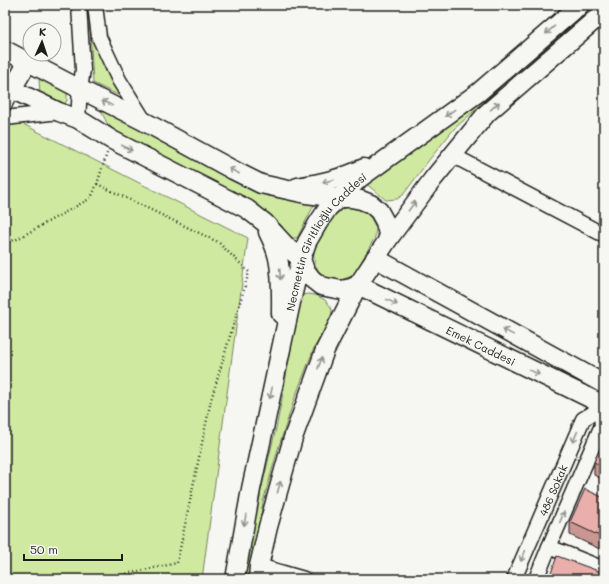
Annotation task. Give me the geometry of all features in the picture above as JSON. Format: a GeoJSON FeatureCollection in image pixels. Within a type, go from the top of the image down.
{"type":"FeatureCollection","features":[{"type":"Feature","properties":{"kind":"street"},"geometry":{"type":"LineString","coordinates":[[78,119],[83,70],[79,5]]}},
{"type":"Feature","properties":{"kind":"street"},"geometry":{"type":"LineString","coordinates":[[95,5],[99,37],[119,80],[145,122]]}},
{"type":"Feature","properties":{"kind":"street","name":"Necmettin Giritlioğlu Caddesi"},"geometry":{"type":"LineString","coordinates":[[235,579],[251,489],[292,293],[307,242],[318,223],[328,208],[360,178],[479,92],[580,5]]}},
{"type":"Feature","properties":{"kind":"street"},"geometry":{"type":"LineString","coordinates":[[304,579],[259,572],[268,527],[293,438],[325,350],[358,285],[389,238],[433,179],[487,113],[604,12]]}},
{"type":"Feature","properties":{"kind":"street"},"geometry":{"type":"LineString","coordinates":[[5,50],[22,59]]}},
{"type":"Feature","properties":{"kind":"street"},"geometry":{"type":"LineString","coordinates":[[358,285],[341,290],[321,286],[312,279],[305,270],[301,259],[288,248],[265,223],[247,209],[112,140],[78,119],[7,93],[28,62],[261,184],[306,194],[356,199],[371,204],[379,211],[385,222],[389,238]]}},
{"type":"Feature","properties":{"kind":"street"},"geometry":{"type":"LineString","coordinates":[[5,118],[59,112]]}},
{"type":"Feature","properties":{"kind":"street"},"geometry":{"type":"LineString","coordinates":[[452,155],[604,235]]}},
{"type":"Feature","properties":{"kind":"street"},"geometry":{"type":"LineString","coordinates":[[261,184],[296,187],[323,183],[343,177],[390,156]]}},
{"type":"Feature","properties":{"kind":"street"},"geometry":{"type":"LineString","coordinates":[[265,223],[276,248],[280,273],[281,331],[278,362]]}},
{"type":"Feature","properties":{"kind":"street"},"geometry":{"type":"LineString","coordinates":[[375,258],[604,384]]}},
{"type":"Feature","properties":{"kind":"street","name":"Emek Caddesi"},"geometry":{"type":"LineString","coordinates":[[358,285],[535,373],[602,404]]}},
{"type":"Feature","properties":{"kind":"street","name":"486 Sokak"},"geometry":{"type":"LineString","coordinates":[[536,579],[602,425],[602,404]]}},
{"type":"Feature","properties":{"kind":"street","name":"486 Sokak"},"geometry":{"type":"LineString","coordinates":[[514,579],[583,420],[602,404]]}},
{"type":"Feature","properties":{"kind":"street"},"geometry":{"type":"LineString","coordinates":[[549,547],[604,569]]}},
{"type":"Feature","properties":{"kind":"path"},"geometry":{"type":"LineString","coordinates":[[5,243],[17,239],[91,198],[112,140]]}},
{"type":"Feature","properties":{"kind":"path"},"geometry":{"type":"LineString","coordinates":[[97,184],[218,242],[249,272],[211,400],[177,563],[102,579]]}},
{"type":"Feature","properties":{"kind":"green space"},"geometry":{"type":"Polygon","coordinates":[[[90,28],[106,71],[120,96],[93,83],[90,28]]]}},
{"type":"Feature","properties":{"kind":"green space"},"geometry":{"type":"Polygon","coordinates":[[[39,78],[67,90],[67,101],[60,107],[40,96],[39,78]]]}},
{"type":"Feature","properties":{"kind":"green space"},"geometry":{"type":"Polygon","coordinates":[[[506,81],[454,129],[403,195],[397,199],[386,200],[364,182],[506,81]]]}},
{"type":"Feature","properties":{"kind":"green space"},"geometry":{"type":"Polygon","coordinates":[[[101,111],[114,114],[265,195],[314,205],[297,238],[287,238],[282,226],[268,214],[235,194],[119,135],[107,123],[101,111]]]}},
{"type":"Feature","properties":{"kind":"green space"},"geometry":{"type":"Polygon","coordinates":[[[5,115],[248,238],[202,579],[5,579],[5,115]]]}},
{"type":"Feature","properties":{"kind":"green space"},"geometry":{"type":"Polygon","coordinates":[[[349,207],[367,213],[376,228],[375,237],[354,275],[341,280],[332,281],[320,272],[315,264],[314,254],[316,245],[337,210],[349,207]]]}},
{"type":"Feature","properties":{"kind":"green space"},"geometry":{"type":"Polygon","coordinates":[[[301,295],[316,295],[325,300],[331,307],[332,311],[330,322],[314,348],[294,400],[263,502],[250,579],[243,579],[254,521],[277,424],[301,295]]]}},
{"type":"Feature","properties":{"kind":"building"},"geometry":{"type":"Polygon","coordinates":[[[604,439],[604,467],[594,462],[604,439]]]}},
{"type":"Feature","properties":{"kind":"building"},"geometry":{"type":"Polygon","coordinates":[[[585,489],[604,498],[604,538],[570,522],[585,489]]]}},
{"type":"Feature","properties":{"kind":"building"},"geometry":{"type":"Polygon","coordinates":[[[557,556],[604,573],[604,579],[549,579],[557,556]]]}}]}
